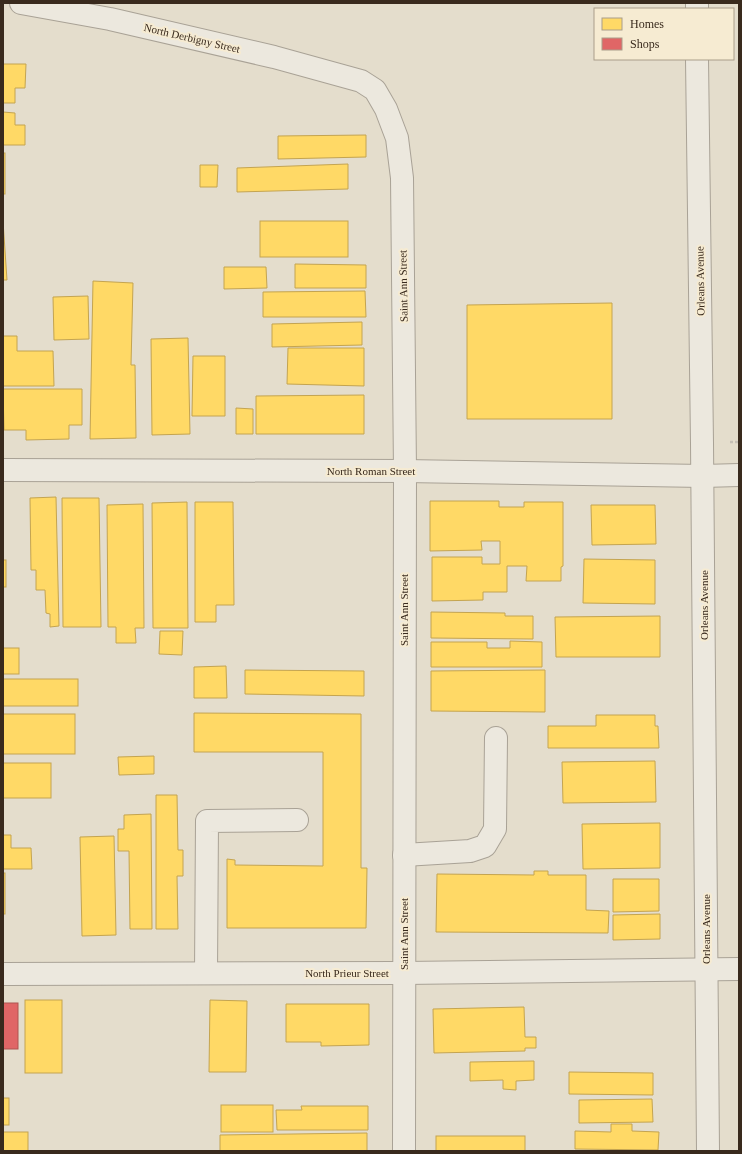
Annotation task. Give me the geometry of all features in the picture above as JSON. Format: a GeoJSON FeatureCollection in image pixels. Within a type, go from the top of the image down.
{"type":"FeatureCollection","features":[{"type":"Feature","properties":{"kind":"street","name":"North Derbigny Street"},"geometry":{"type":"LineString","coordinates":[[21,3],[118,21],[274,57],[361,81]]}},
{"type":"Feature","properties":{"kind":"street","name":"Orleans Avenue"},"geometry":{"type":"LineString","coordinates":[[697,60],[708,1151]]}},
{"type":"Feature","properties":{"kind":"street","name":"Saint Ann Street"},"geometry":{"type":"LineString","coordinates":[[361,81],[375,90],[386,109],[397,138],[402,178],[404,471],[404,1151]]}},
{"type":"Feature","properties":{"kind":"street","name":"North Roman Street"},"geometry":{"type":"LineString","coordinates":[[3,470],[404,471],[702,476],[739,475]]}},
{"type":"Feature","properties":{"kind":"street"},"geometry":{"type":"LineString","coordinates":[[404,855],[470,851],[485,846],[495,829],[496,738]]}},
{"type":"Feature","properties":{"kind":"street"},"geometry":{"type":"LineString","coordinates":[[206,973],[207,821],[297,820]]}},
{"type":"Feature","properties":{"kind":"street","name":"North Prieur Street"},"geometry":{"type":"LineString","coordinates":[[3,974],[404,973],[739,969]]}},
{"type":"Feature","properties":{"kind":"building: Homes"},"geometry":{"type":"Polygon","coordinates":[[[3,64],[26,64],[25,88],[15,88],[15,103],[3,103],[3,64]]]}},
{"type":"Feature","properties":{"kind":"building: Homes"},"geometry":{"type":"Polygon","coordinates":[[[3,112],[15,113],[15,125],[25,125],[25,145],[3,145],[3,112]]]}},
{"type":"Feature","properties":{"kind":"building: Homes"},"geometry":{"type":"Polygon","coordinates":[[[366,135],[366,157],[278,159],[278,136],[366,135]]]}},
{"type":"Feature","properties":{"kind":"building: Homes"},"geometry":{"type":"Polygon","coordinates":[[[3,153],[5,153],[5,194],[3,194],[3,153]]]}},
{"type":"Feature","properties":{"kind":"building: Homes"},"geometry":{"type":"Polygon","coordinates":[[[348,164],[348,189],[237,192],[237,168],[348,164]]]}},
{"type":"Feature","properties":{"kind":"building: Homes"},"geometry":{"type":"Polygon","coordinates":[[[200,165],[218,165],[217,187],[200,187],[200,165]]]}},
{"type":"Feature","properties":{"kind":"building: Homes"},"geometry":{"type":"Polygon","coordinates":[[[3,221],[7,280],[3,280],[3,221]]]}},
{"type":"Feature","properties":{"kind":"building: Homes"},"geometry":{"type":"Polygon","coordinates":[[[260,221],[348,221],[348,257],[260,257],[260,221]]]}},
{"type":"Feature","properties":{"kind":"building: Homes"},"geometry":{"type":"Polygon","coordinates":[[[295,264],[366,265],[366,288],[295,288],[295,264]]]}},
{"type":"Feature","properties":{"kind":"building: Homes"},"geometry":{"type":"Polygon","coordinates":[[[224,267],[266,267],[267,288],[224,289],[224,267]]]}},
{"type":"Feature","properties":{"kind":"building: Homes"},"geometry":{"type":"Polygon","coordinates":[[[93,281],[133,283],[131,365],[135,365],[136,438],[90,439],[93,281]]]}},
{"type":"Feature","properties":{"kind":"building: Homes"},"geometry":{"type":"Polygon","coordinates":[[[365,291],[366,317],[263,317],[263,292],[365,291]]]}},
{"type":"Feature","properties":{"kind":"building: Homes"},"geometry":{"type":"Polygon","coordinates":[[[88,296],[89,339],[54,340],[53,297],[88,296]]]}},
{"type":"Feature","properties":{"kind":"building: Homes"},"geometry":{"type":"Polygon","coordinates":[[[612,303],[612,419],[467,419],[467,305],[612,303]]]}},
{"type":"Feature","properties":{"kind":"building: Homes"},"geometry":{"type":"Polygon","coordinates":[[[362,322],[362,345],[272,347],[272,324],[362,322]]]}},
{"type":"Feature","properties":{"kind":"building: Homes"},"geometry":{"type":"Polygon","coordinates":[[[3,336],[17,336],[17,351],[53,351],[54,386],[3,386],[3,336]]]}},
{"type":"Feature","properties":{"kind":"building: Homes"},"geometry":{"type":"Polygon","coordinates":[[[188,338],[190,434],[152,435],[151,339],[188,338]]]}},
{"type":"Feature","properties":{"kind":"building: Homes"},"geometry":{"type":"Polygon","coordinates":[[[288,348],[364,348],[364,386],[287,384],[288,348]]]}},
{"type":"Feature","properties":{"kind":"building: Homes"},"geometry":{"type":"Polygon","coordinates":[[[193,356],[225,356],[225,416],[192,416],[193,356]]]}},
{"type":"Feature","properties":{"kind":"building: Homes"},"geometry":{"type":"Polygon","coordinates":[[[3,389],[82,389],[82,425],[69,425],[69,439],[26,440],[26,430],[4,430],[3,389]]]}},
{"type":"Feature","properties":{"kind":"building: Homes"},"geometry":{"type":"Polygon","coordinates":[[[364,395],[364,434],[256,434],[256,396],[364,395]]]}},
{"type":"Feature","properties":{"kind":"building: Homes"},"geometry":{"type":"Polygon","coordinates":[[[236,408],[253,409],[253,434],[236,434],[236,408]]]}},
{"type":"Feature","properties":{"kind":"building: Homes"},"geometry":{"type":"Polygon","coordinates":[[[56,497],[59,626],[50,627],[50,614],[46,613],[45,590],[36,590],[36,570],[31,570],[30,498],[56,497]]]}},
{"type":"Feature","properties":{"kind":"building: Homes"},"geometry":{"type":"Polygon","coordinates":[[[62,498],[99,498],[101,627],[63,627],[62,498]]]}},
{"type":"Feature","properties":{"kind":"building: Homes"},"geometry":{"type":"Polygon","coordinates":[[[430,501],[499,501],[499,507],[524,507],[524,502],[563,502],[563,566],[561,567],[561,581],[526,581],[527,566],[507,566],[507,592],[483,592],[483,600],[432,601],[432,557],[482,557],[482,564],[500,564],[500,541],[481,541],[482,550],[430,551],[430,501]]]}},
{"type":"Feature","properties":{"kind":"building: Homes"},"geometry":{"type":"Polygon","coordinates":[[[187,502],[188,628],[153,628],[152,503],[187,502]]]}},
{"type":"Feature","properties":{"kind":"building: Homes"},"geometry":{"type":"Polygon","coordinates":[[[195,502],[233,502],[234,605],[216,605],[216,622],[195,622],[195,502]]]}},
{"type":"Feature","properties":{"kind":"building: Homes"},"geometry":{"type":"Polygon","coordinates":[[[143,504],[144,628],[135,628],[136,643],[116,643],[116,627],[108,627],[107,505],[143,504]]]}},
{"type":"Feature","properties":{"kind":"building: Homes"},"geometry":{"type":"Polygon","coordinates":[[[591,505],[655,505],[656,544],[592,545],[591,505]]]}},
{"type":"Feature","properties":{"kind":"building: Homes"},"geometry":{"type":"Polygon","coordinates":[[[584,559],[655,560],[655,604],[583,603],[584,559]]]}},
{"type":"Feature","properties":{"kind":"building: Homes"},"geometry":{"type":"Polygon","coordinates":[[[3,560],[6,560],[6,587],[3,587],[3,560]]]}},
{"type":"Feature","properties":{"kind":"building: Homes"},"geometry":{"type":"Polygon","coordinates":[[[431,612],[505,613],[505,616],[533,616],[533,639],[431,638],[431,612]]]}},
{"type":"Feature","properties":{"kind":"building: Homes"},"geometry":{"type":"Polygon","coordinates":[[[660,616],[660,657],[556,657],[555,617],[660,616]]]}},
{"type":"Feature","properties":{"kind":"building: Homes"},"geometry":{"type":"Polygon","coordinates":[[[160,631],[183,631],[182,655],[159,654],[160,631]]]}},
{"type":"Feature","properties":{"kind":"building: Homes"},"geometry":{"type":"Polygon","coordinates":[[[510,641],[542,642],[542,667],[431,667],[431,642],[487,642],[487,648],[510,648],[510,641]]]}},
{"type":"Feature","properties":{"kind":"building: Homes"},"geometry":{"type":"Polygon","coordinates":[[[3,648],[19,648],[19,674],[3,674],[3,648]]]}},
{"type":"Feature","properties":{"kind":"building: Homes"},"geometry":{"type":"Polygon","coordinates":[[[226,666],[227,698],[194,698],[194,667],[226,666]]]}},
{"type":"Feature","properties":{"kind":"building: Homes"},"geometry":{"type":"Polygon","coordinates":[[[245,670],[364,671],[364,696],[245,694],[245,670]]]}},
{"type":"Feature","properties":{"kind":"building: Homes"},"geometry":{"type":"Polygon","coordinates":[[[545,670],[545,712],[431,711],[431,671],[545,670]]]}},
{"type":"Feature","properties":{"kind":"building: Homes"},"geometry":{"type":"Polygon","coordinates":[[[3,679],[78,679],[78,706],[3,706],[3,679]]]}},
{"type":"Feature","properties":{"kind":"building: Homes"},"geometry":{"type":"Polygon","coordinates":[[[194,713],[361,714],[361,868],[367,868],[366,928],[227,928],[227,859],[235,860],[235,865],[323,866],[323,752],[194,752],[194,713]]]}},
{"type":"Feature","properties":{"kind":"building: Homes"},"geometry":{"type":"Polygon","coordinates":[[[3,714],[75,714],[75,754],[3,754],[3,714]]]}},
{"type":"Feature","properties":{"kind":"building: Homes"},"geometry":{"type":"Polygon","coordinates":[[[596,715],[655,715],[655,726],[658,726],[659,748],[548,748],[548,726],[596,726],[596,715]]]}},
{"type":"Feature","properties":{"kind":"building: Homes"},"geometry":{"type":"Polygon","coordinates":[[[154,756],[154,774],[119,775],[118,757],[154,756]]]}},
{"type":"Feature","properties":{"kind":"building: Homes"},"geometry":{"type":"Polygon","coordinates":[[[655,761],[656,802],[563,803],[562,762],[655,761]]]}},
{"type":"Feature","properties":{"kind":"building: Homes"},"geometry":{"type":"Polygon","coordinates":[[[3,763],[51,763],[51,798],[3,798],[3,763]]]}},
{"type":"Feature","properties":{"kind":"building: Homes"},"geometry":{"type":"Polygon","coordinates":[[[156,795],[177,795],[178,850],[183,850],[183,876],[177,876],[178,929],[156,929],[156,795]]]}},
{"type":"Feature","properties":{"kind":"building: Homes"},"geometry":{"type":"Polygon","coordinates":[[[151,814],[152,929],[130,929],[129,851],[118,851],[118,829],[124,829],[124,815],[151,814]]]}},
{"type":"Feature","properties":{"kind":"building: Homes"},"geometry":{"type":"Polygon","coordinates":[[[660,823],[660,868],[583,869],[582,824],[660,823]]]}},
{"type":"Feature","properties":{"kind":"building: Homes"},"geometry":{"type":"Polygon","coordinates":[[[3,835],[11,835],[11,848],[31,848],[32,869],[3,869],[3,835]]]}},
{"type":"Feature","properties":{"kind":"building: Homes"},"geometry":{"type":"Polygon","coordinates":[[[114,836],[116,935],[82,936],[80,837],[114,836]]]}},
{"type":"Feature","properties":{"kind":"building: Homes"},"geometry":{"type":"Polygon","coordinates":[[[534,871],[548,871],[548,875],[586,875],[586,910],[609,911],[608,933],[436,932],[437,874],[534,875],[534,871]]]}},
{"type":"Feature","properties":{"kind":"building: Homes"},"geometry":{"type":"Polygon","coordinates":[[[3,873],[5,873],[5,914],[3,914],[3,873]]]}},
{"type":"Feature","properties":{"kind":"building: Homes"},"geometry":{"type":"Polygon","coordinates":[[[613,879],[659,879],[659,911],[613,912],[613,879]]]}},
{"type":"Feature","properties":{"kind":"building: Homes"},"geometry":{"type":"Polygon","coordinates":[[[660,914],[660,939],[613,940],[613,915],[660,914]]]}},
{"type":"Feature","properties":{"kind":"building: Homes"},"geometry":{"type":"Polygon","coordinates":[[[25,1000],[62,1000],[62,1073],[25,1073],[25,1000]]]}},
{"type":"Feature","properties":{"kind":"building: Homes"},"geometry":{"type":"Polygon","coordinates":[[[210,1000],[247,1001],[246,1072],[209,1072],[210,1000]]]}},
{"type":"Feature","properties":{"kind":"building: Homes"},"geometry":{"type":"Polygon","coordinates":[[[286,1004],[369,1004],[369,1045],[321,1046],[321,1042],[286,1042],[286,1004]]]}},
{"type":"Feature","properties":{"kind":"building: Homes"},"geometry":{"type":"Polygon","coordinates":[[[524,1007],[525,1037],[536,1037],[536,1048],[525,1048],[525,1051],[434,1053],[433,1009],[524,1007]]]}},
{"type":"Feature","properties":{"kind":"building: Homes"},"geometry":{"type":"Polygon","coordinates":[[[534,1061],[534,1080],[516,1081],[516,1090],[503,1089],[503,1080],[470,1081],[470,1062],[534,1061]]]}},
{"type":"Feature","properties":{"kind":"building: Homes"},"geometry":{"type":"Polygon","coordinates":[[[569,1072],[653,1073],[653,1095],[569,1094],[569,1072]]]}},
{"type":"Feature","properties":{"kind":"building: Homes"},"geometry":{"type":"Polygon","coordinates":[[[3,1098],[9,1098],[9,1125],[3,1125],[3,1098]]]}},
{"type":"Feature","properties":{"kind":"building: Homes"},"geometry":{"type":"Polygon","coordinates":[[[652,1099],[653,1122],[579,1123],[579,1100],[652,1099]]]}},
{"type":"Feature","properties":{"kind":"building: Homes"},"geometry":{"type":"Polygon","coordinates":[[[221,1105],[273,1105],[273,1132],[221,1132],[221,1105]]]}},
{"type":"Feature","properties":{"kind":"building: Homes"},"geometry":{"type":"Polygon","coordinates":[[[301,1106],[368,1106],[368,1130],[277,1130],[276,1110],[302,1110],[301,1106]]]}},
{"type":"Feature","properties":{"kind":"building: Homes"},"geometry":{"type":"Polygon","coordinates":[[[611,1124],[632,1124],[632,1131],[659,1132],[658,1150],[575,1149],[575,1131],[611,1132],[611,1124]]]}},
{"type":"Feature","properties":{"kind":"building: Homes"},"geometry":{"type":"Polygon","coordinates":[[[3,1132],[28,1132],[28,1151],[3,1151],[3,1132]]]}},
{"type":"Feature","properties":{"kind":"building: Homes"},"geometry":{"type":"Polygon","coordinates":[[[367,1133],[367,1151],[220,1151],[220,1135],[367,1133]]]}},
{"type":"Feature","properties":{"kind":"building: Homes"},"geometry":{"type":"Polygon","coordinates":[[[436,1136],[525,1136],[525,1151],[436,1151],[436,1136]]]}},
{"type":"Feature","properties":{"kind":"building: Shops"},"geometry":{"type":"Polygon","coordinates":[[[3,1003],[18,1003],[18,1049],[3,1049],[3,1003]]]}}]}
